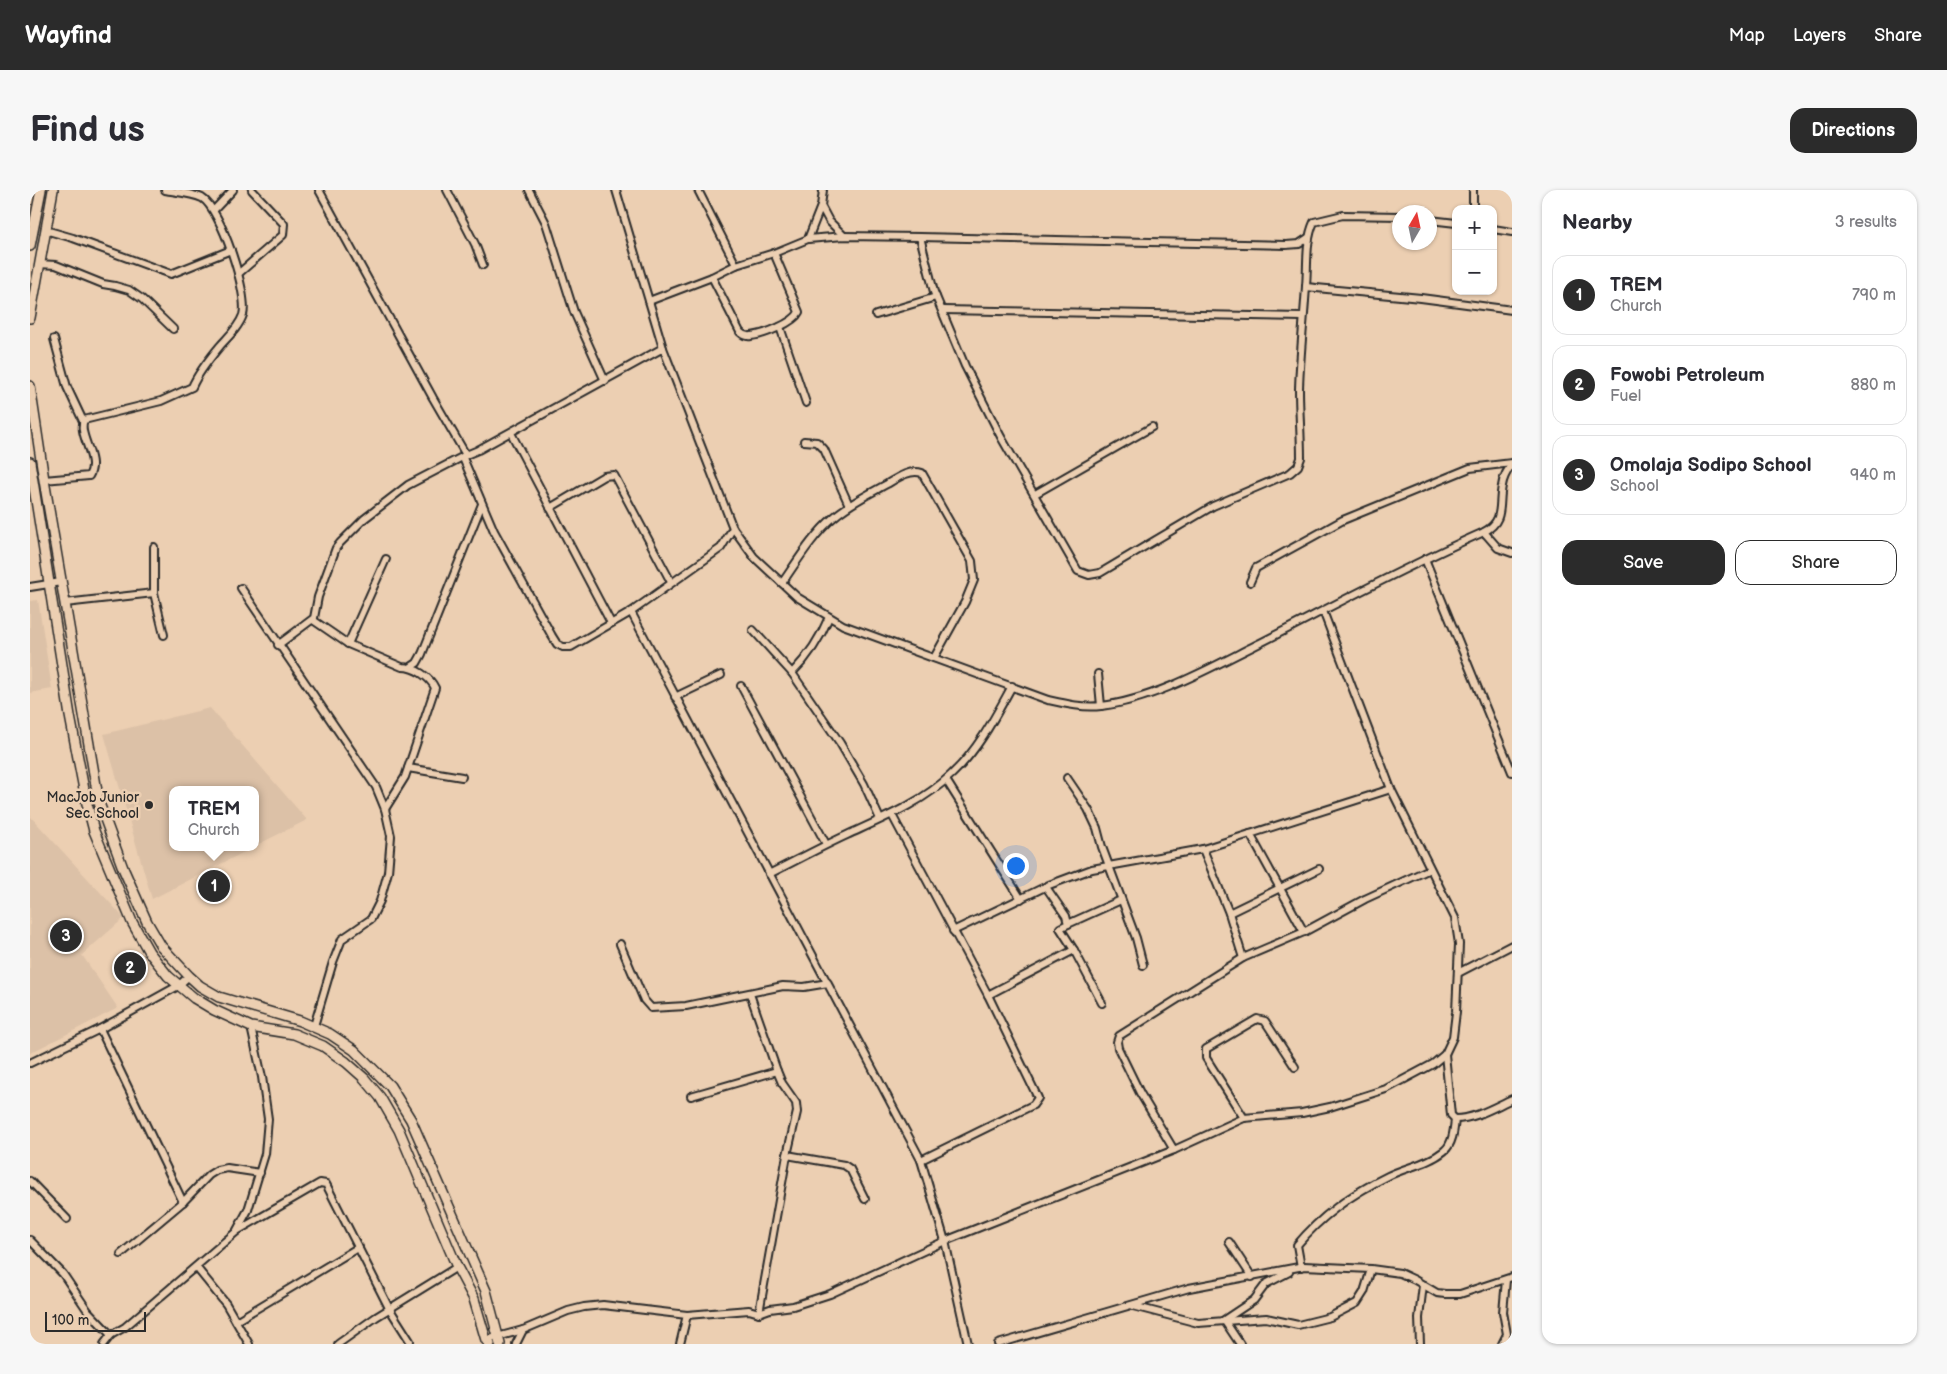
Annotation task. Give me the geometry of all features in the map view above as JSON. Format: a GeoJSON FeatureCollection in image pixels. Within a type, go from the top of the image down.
{"type":"FeatureCollection","features":[{"type":"Feature","properties":{"kind":"main road"},"geometry":{"type":"LineString","coordinates":[[30,246],[41,190]]}},
{"type":"Feature","properties":{"kind":"main road"},"geometry":{"type":"LineString","coordinates":[[30,318],[53,190]]}},
{"type":"Feature","properties":{"kind":"main road"},"geometry":{"type":"LineString","coordinates":[[30,386],[44,480],[99,803],[106,825],[147,922],[161,946],[188,976],[200,986],[219,997],[314,1026],[354,1050],[390,1086],[411,1120],[486,1292],[499,1340]]}},
{"type":"Feature","properties":{"kind":"main road"},"geometry":{"type":"LineString","coordinates":[[30,462],[33,502],[49,584],[70,716],[94,831],[132,922],[149,952],[178,986],[194,998],[214,1010],[251,1027],[294,1034],[308,1039],[331,1051],[364,1078],[380,1097],[399,1130],[457,1267],[474,1299],[488,1342]]}},
{"type":"Feature","properties":{"kind":"street"},"geometry":{"type":"LineString","coordinates":[[83,421],[96,416],[161,401],[192,387],[197,376],[229,336],[243,314],[244,301],[238,274],[214,210],[201,198],[165,190]]}},
{"type":"Feature","properties":{"kind":"street"},"geometry":{"type":"LineString","coordinates":[[214,210],[233,190]]}},
{"type":"Feature","properties":{"kind":"street"},"geometry":{"type":"LineString","coordinates":[[238,274],[282,235],[284,230],[284,224],[252,190]]}},
{"type":"Feature","properties":{"kind":"street"},"geometry":{"type":"LineString","coordinates":[[319,190],[465,456],[482,504],[532,602],[557,644],[563,647],[570,647],[631,612],[720,548],[733,528]]}},
{"type":"Feature","properties":{"kind":"street"},"geometry":{"type":"LineString","coordinates":[[447,190],[484,265]]}},
{"type":"Feature","properties":{"kind":"street"},"geometry":{"type":"LineString","coordinates":[[529,190],[546,222],[574,312],[605,381]]}},
{"type":"Feature","properties":{"kind":"street"},"geometry":{"type":"LineString","coordinates":[[616,190],[663,348],[733,528],[754,557],[797,597],[843,625],[1048,700],[1078,706],[1101,706],[1124,702],[1168,687],[1425,559],[1492,528],[1499,516],[1505,474],[1512,464],[1470,468],[1343,520],[1256,568],[1250,582]]}},
{"type":"Feature","properties":{"kind":"street"},"geometry":{"type":"LineString","coordinates":[[698,190],[736,265]]}},
{"type":"Feature","properties":{"kind":"street"},"geometry":{"type":"LineString","coordinates":[[808,239],[821,206],[823,190]]}},
{"type":"Feature","properties":{"kind":"street"},"geometry":{"type":"LineString","coordinates":[[1473,205],[1474,190]]}},
{"type":"Feature","properties":{"kind":"street"},"geometry":{"type":"LineString","coordinates":[[821,206],[834,228],[844,236]]}},
{"type":"Feature","properties":{"kind":"street"},"geometry":{"type":"LineString","coordinates":[[920,237],[936,297],[965,366],[1001,437],[1078,571],[1089,575],[1100,573],[1213,506],[1290,473],[1298,466],[1302,458],[1299,391],[1302,317],[1306,287],[1308,238],[1314,222],[1343,215],[1392,216]]}},
{"type":"Feature","properties":{"kind":"street"},"geometry":{"type":"LineString","coordinates":[[1437,221],[1452,223]]}},
{"type":"Feature","properties":{"kind":"street"},"geometry":{"type":"LineString","coordinates":[[45,230],[73,238],[172,274],[230,250]]}},
{"type":"Feature","properties":{"kind":"street"},"geometry":{"type":"LineString","coordinates":[[1497,230],[1512,232]]}},
{"type":"Feature","properties":{"kind":"street"},"geometry":{"type":"LineString","coordinates":[[649,301],[712,277],[736,265],[774,253],[808,239],[844,236],[920,237],[1286,246],[1298,244],[1308,238]]}},
{"type":"Feature","properties":{"kind":"street"},"geometry":{"type":"LineString","coordinates":[[712,277],[740,332],[744,336],[780,327],[797,316],[799,312],[774,253]]}},
{"type":"Feature","properties":{"kind":"street"},"geometry":{"type":"LineString","coordinates":[[39,264],[56,265],[103,284],[129,290],[142,299],[173,329]]}},
{"type":"Feature","properties":{"kind":"street"},"geometry":{"type":"LineString","coordinates":[[1306,287],[1421,298],[1512,310]]}},
{"type":"Feature","properties":{"kind":"street"},"geometry":{"type":"LineString","coordinates":[[876,314],[936,297]]}},
{"type":"Feature","properties":{"kind":"street"},"geometry":{"type":"LineString","coordinates":[[943,310],[1302,317]]}},
{"type":"Feature","properties":{"kind":"street"},"geometry":{"type":"LineString","coordinates":[[780,327],[806,403]]}},
{"type":"Feature","properties":{"kind":"street"},"geometry":{"type":"LineString","coordinates":[[44,480],[85,477],[91,473],[92,461],[83,421],[66,387],[54,340]]}},
{"type":"Feature","properties":{"kind":"street"},"geometry":{"type":"LineString","coordinates":[[278,645],[312,620],[318,597],[336,548],[340,543],[364,519],[408,485],[511,433],[663,348]]}},
{"type":"Feature","properties":{"kind":"street"},"geometry":{"type":"LineString","coordinates":[[1035,494],[1152,427]]}},
{"type":"Feature","properties":{"kind":"street"},"geometry":{"type":"LineString","coordinates":[[511,433],[611,623]]}},
{"type":"Feature","properties":{"kind":"street"},"geometry":{"type":"LineString","coordinates":[[804,441],[817,442],[824,449],[849,506]]}},
{"type":"Feature","properties":{"kind":"street"},"geometry":{"type":"LineString","coordinates":[[782,583],[819,531],[849,506],[899,477],[917,471],[922,473],[972,561],[974,580],[934,658]]}},
{"type":"Feature","properties":{"kind":"street"},"geometry":{"type":"LineString","coordinates":[[550,508],[604,476],[614,476],[671,582]]}},
{"type":"Feature","properties":{"kind":"street"},"geometry":{"type":"LineString","coordinates":[[412,667],[417,663],[422,654],[482,504]]}},
{"type":"Feature","properties":{"kind":"street"},"geometry":{"type":"LineString","coordinates":[[1484,532],[1498,548],[1512,553]]}},
{"type":"Feature","properties":{"kind":"street"},"geometry":{"type":"LineString","coordinates":[[154,547],[154,593],[164,635]]}},
{"type":"Feature","properties":{"kind":"street"},"geometry":{"type":"LineString","coordinates":[[348,644],[386,559]]}},
{"type":"Feature","properties":{"kind":"street"},"geometry":{"type":"LineString","coordinates":[[1425,559],[1512,772]]}},
{"type":"Feature","properties":{"kind":"street"},"geometry":{"type":"LineString","coordinates":[[30,587],[61,582]]}},
{"type":"Feature","properties":{"kind":"street"},"geometry":{"type":"LineString","coordinates":[[241,588],[376,787],[385,809],[391,836],[388,872],[380,900],[371,919],[342,939],[333,962],[314,1026]]}},
{"type":"Feature","properties":{"kind":"street"},"geometry":{"type":"LineString","coordinates":[[65,603],[154,593]]}},
{"type":"Feature","properties":{"kind":"street"},"geometry":{"type":"LineString","coordinates":[[488,1342],[499,1340],[568,1311],[584,1307],[603,1305],[687,1315],[748,1310],[759,1313],[770,1309],[793,1306],[830,1294],[945,1241],[1174,1150],[1244,1118],[1302,1113],[1330,1107],[1386,1089],[1433,1064],[1445,1054],[1452,1037],[1456,1012],[1459,944],[1455,918],[1391,789],[1323,611]]}},
{"type":"Feature","properties":{"kind":"street"},"geometry":{"type":"LineString","coordinates":[[631,612],[921,1160],[945,1241],[968,1344]]}},
{"type":"Feature","properties":{"kind":"street"},"geometry":{"type":"LineString","coordinates":[[792,673],[812,652],[822,635],[829,617]]}},
{"type":"Feature","properties":{"kind":"street"},"geometry":{"type":"LineString","coordinates":[[312,620],[348,644],[402,666],[412,667],[432,682],[435,688],[408,768],[385,809]]}},
{"type":"Feature","properties":{"kind":"street"},"geometry":{"type":"LineString","coordinates":[[753,630],[792,673],[840,743],[864,784],[880,819]]}},
{"type":"Feature","properties":{"kind":"street"},"geometry":{"type":"LineString","coordinates":[[1098,674],[1101,706]]}},
{"type":"Feature","properties":{"kind":"street"},"geometry":{"type":"LineString","coordinates":[[675,697],[721,675]]}},
{"type":"Feature","properties":{"kind":"street"},"geometry":{"type":"LineString","coordinates":[[741,686],[826,844]]}},
{"type":"Feature","properties":{"kind":"street"},"geometry":{"type":"LineString","coordinates":[[769,874],[826,844],[892,815],[946,780],[968,756],[996,716],[1012,686]]}},
{"type":"Feature","properties":{"kind":"street"},"geometry":{"type":"LineString","coordinates":[[408,768],[462,778]]}},
{"type":"Feature","properties":{"kind":"street"},"geometry":{"type":"LineString","coordinates":[[1067,778],[1088,809],[1097,828],[1136,938],[1143,965]]}},
{"type":"Feature","properties":{"kind":"street"},"geometry":{"type":"LineString","coordinates":[[946,780],[1021,899]]}},
{"type":"Feature","properties":{"kind":"street"},"geometry":{"type":"LineString","coordinates":[[953,931],[1046,887],[1092,869],[1203,849],[1391,789]]}},
{"type":"Feature","properties":{"kind":"street"},"geometry":{"type":"LineString","coordinates":[[892,815],[988,994],[1038,1098],[1033,1105],[921,1160]]}},
{"type":"Feature","properties":{"kind":"street"},"geometry":{"type":"LineString","coordinates":[[1250,834],[1304,932]]}},
{"type":"Feature","properties":{"kind":"street"},"geometry":{"type":"LineString","coordinates":[[1203,849],[1229,913],[1243,958]]}},
{"type":"Feature","properties":{"kind":"street"},"geometry":{"type":"LineString","coordinates":[[1229,913],[1319,869]]}},
{"type":"Feature","properties":{"kind":"street"},"geometry":{"type":"LineString","coordinates":[[1174,1150],[1140,1093],[1118,1048],[1118,1036],[1243,958],[1304,932],[1365,899],[1430,869]]}},
{"type":"Feature","properties":{"kind":"street"},"geometry":{"type":"LineString","coordinates":[[1046,887],[1066,916],[1068,924]]}},
{"type":"Feature","properties":{"kind":"street"},"geometry":{"type":"LineString","coordinates":[[1102,1004],[1074,950],[1060,928],[1121,900]]}},
{"type":"Feature","properties":{"kind":"street"},"geometry":{"type":"LineString","coordinates":[[620,944],[644,1000],[651,1008],[686,1006],[783,986],[804,987],[828,983]]}},
{"type":"Feature","properties":{"kind":"street"},"geometry":{"type":"LineString","coordinates":[[1458,973],[1512,945]]}},
{"type":"Feature","properties":{"kind":"street"},"geometry":{"type":"LineString","coordinates":[[988,994],[1074,950]]}},
{"type":"Feature","properties":{"kind":"street"},"geometry":{"type":"LineString","coordinates":[[30,1063],[100,1029],[178,986],[188,976]]}},
{"type":"Feature","properties":{"kind":"street"},"geometry":{"type":"LineString","coordinates":[[750,994],[777,1071],[782,1083],[796,1103],[797,1112],[787,1155],[759,1313]]}},
{"type":"Feature","properties":{"kind":"street"},"geometry":{"type":"LineString","coordinates":[[1244,1118],[1206,1058],[1206,1049],[1257,1019],[1261,1019],[1265,1021],[1295,1067]]}},
{"type":"Feature","properties":{"kind":"street"},"geometry":{"type":"LineString","coordinates":[[236,1232],[248,1210],[260,1173],[265,1154],[268,1119],[262,1077],[251,1027]]}},
{"type":"Feature","properties":{"kind":"street"},"geometry":{"type":"LineString","coordinates":[[100,1029],[183,1202]]}},
{"type":"Feature","properties":{"kind":"street"},"geometry":{"type":"LineString","coordinates":[[1445,1054],[1451,1115],[1455,1119],[1463,1119],[1484,1112],[1512,1099]]}},
{"type":"Feature","properties":{"kind":"street"},"geometry":{"type":"LineString","coordinates":[[691,1096],[777,1071]]}},
{"type":"Feature","properties":{"kind":"street"},"geometry":{"type":"LineString","coordinates":[[1298,1268],[1297,1245],[1309,1232],[1343,1200],[1388,1175],[1427,1161],[1444,1151],[1453,1132],[1455,1119]]}},
{"type":"Feature","properties":{"kind":"street"},"geometry":{"type":"LineString","coordinates":[[787,1155],[844,1165],[850,1169],[865,1198]]}},
{"type":"Feature","properties":{"kind":"street"},"geometry":{"type":"LineString","coordinates":[[121,1254],[183,1202],[209,1175],[217,1170],[227,1168],[260,1173]]}},
{"type":"Feature","properties":{"kind":"street"},"geometry":{"type":"LineString","coordinates":[[30,1181],[67,1219]]}},
{"type":"Feature","properties":{"kind":"street"},"geometry":{"type":"LineString","coordinates":[[104,1344],[111,1335],[125,1326],[236,1232],[323,1183],[326,1184],[389,1308],[410,1340]]}},
{"type":"Feature","properties":{"kind":"street"},"geometry":{"type":"LineString","coordinates":[[30,1240],[63,1274],[88,1311],[111,1335]]}},
{"type":"Feature","properties":{"kind":"street"},"geometry":{"type":"LineString","coordinates":[[1229,1242],[1252,1276]]}},
{"type":"Feature","properties":{"kind":"street"},"geometry":{"type":"LineString","coordinates":[[236,1321],[359,1247]]}},
{"type":"Feature","properties":{"kind":"street"},"geometry":{"type":"LineString","coordinates":[[196,1266],[226,1304],[249,1344]]}},
{"type":"Feature","properties":{"kind":"street"},"geometry":{"type":"LineString","coordinates":[[338,1344],[389,1308],[457,1267]]}},
{"type":"Feature","properties":{"kind":"street"},"geometry":{"type":"LineString","coordinates":[[1224,1320],[1254,1300],[1266,1284],[1298,1268]]}},
{"type":"Feature","properties":{"kind":"street"},"geometry":{"type":"LineString","coordinates":[[998,1344],[1189,1288],[1298,1268],[1371,1269],[1400,1273],[1437,1293],[1445,1294],[1460,1294],[1509,1279],[1503,1312],[1509,1334],[1502,1344]]}},
{"type":"Feature","properties":{"kind":"street"},"geometry":{"type":"LineString","coordinates":[[1132,1306],[1198,1323],[1266,1318],[1298,1325],[1330,1317],[1357,1303],[1364,1292],[1371,1269]]}},
{"type":"Feature","properties":{"kind":"street"},"geometry":{"type":"LineString","coordinates":[[1420,1344],[1419,1318],[1423,1285]]}},
{"type":"Feature","properties":{"kind":"street"},"geometry":{"type":"LineString","coordinates":[[680,1344],[687,1315]]}},
{"type":"Feature","properties":{"kind":"street"},"geometry":{"type":"LineString","coordinates":[[1224,1320],[1240,1344]]}},
{"type":"Feature","properties":{"kind":"street"},"geometry":{"type":"LineString","coordinates":[[516,1344],[523,1330]]}},
{"type":"Feature","properties":{"kind":"shaded area"},"geometry":{"type":"Polygon","coordinates":[[[38,600],[52,689],[30,693],[30,601],[38,600]]]}},
{"type":"Feature","properties":{"kind":"shaded area","name":"MacJob Junior Sec. School"},"geometry":{"type":"Polygon","coordinates":[[[210,708],[307,820],[259,844],[259,786],[169,786],[169,851],[246,851],[152,899],[104,734],[210,708]]]}},
{"type":"Feature","properties":{"kind":"shaded area"},"geometry":{"type":"Polygon","coordinates":[[[30,816],[124,918],[82,955],[118,1008],[30,1053],[30,816]]]}},
{"type":"Feature","properties":{"kind":"place","name":"MacJob Junior Sec. School"},"geometry":{"type":"Point","coordinates":[149,805]}},
{"type":"Feature","properties":{"kind":"place","name":"TREM"},"geometry":{"type":"Point","coordinates":[214,886]}},
{"type":"Feature","properties":{"kind":"place","name":"Omolaja Sodipo School"},"geometry":{"type":"Point","coordinates":[66,936]}},
{"type":"Feature","properties":{"kind":"place","name":"Fowobi Petroleum"},"geometry":{"type":"Point","coordinates":[130,968]}}]}
